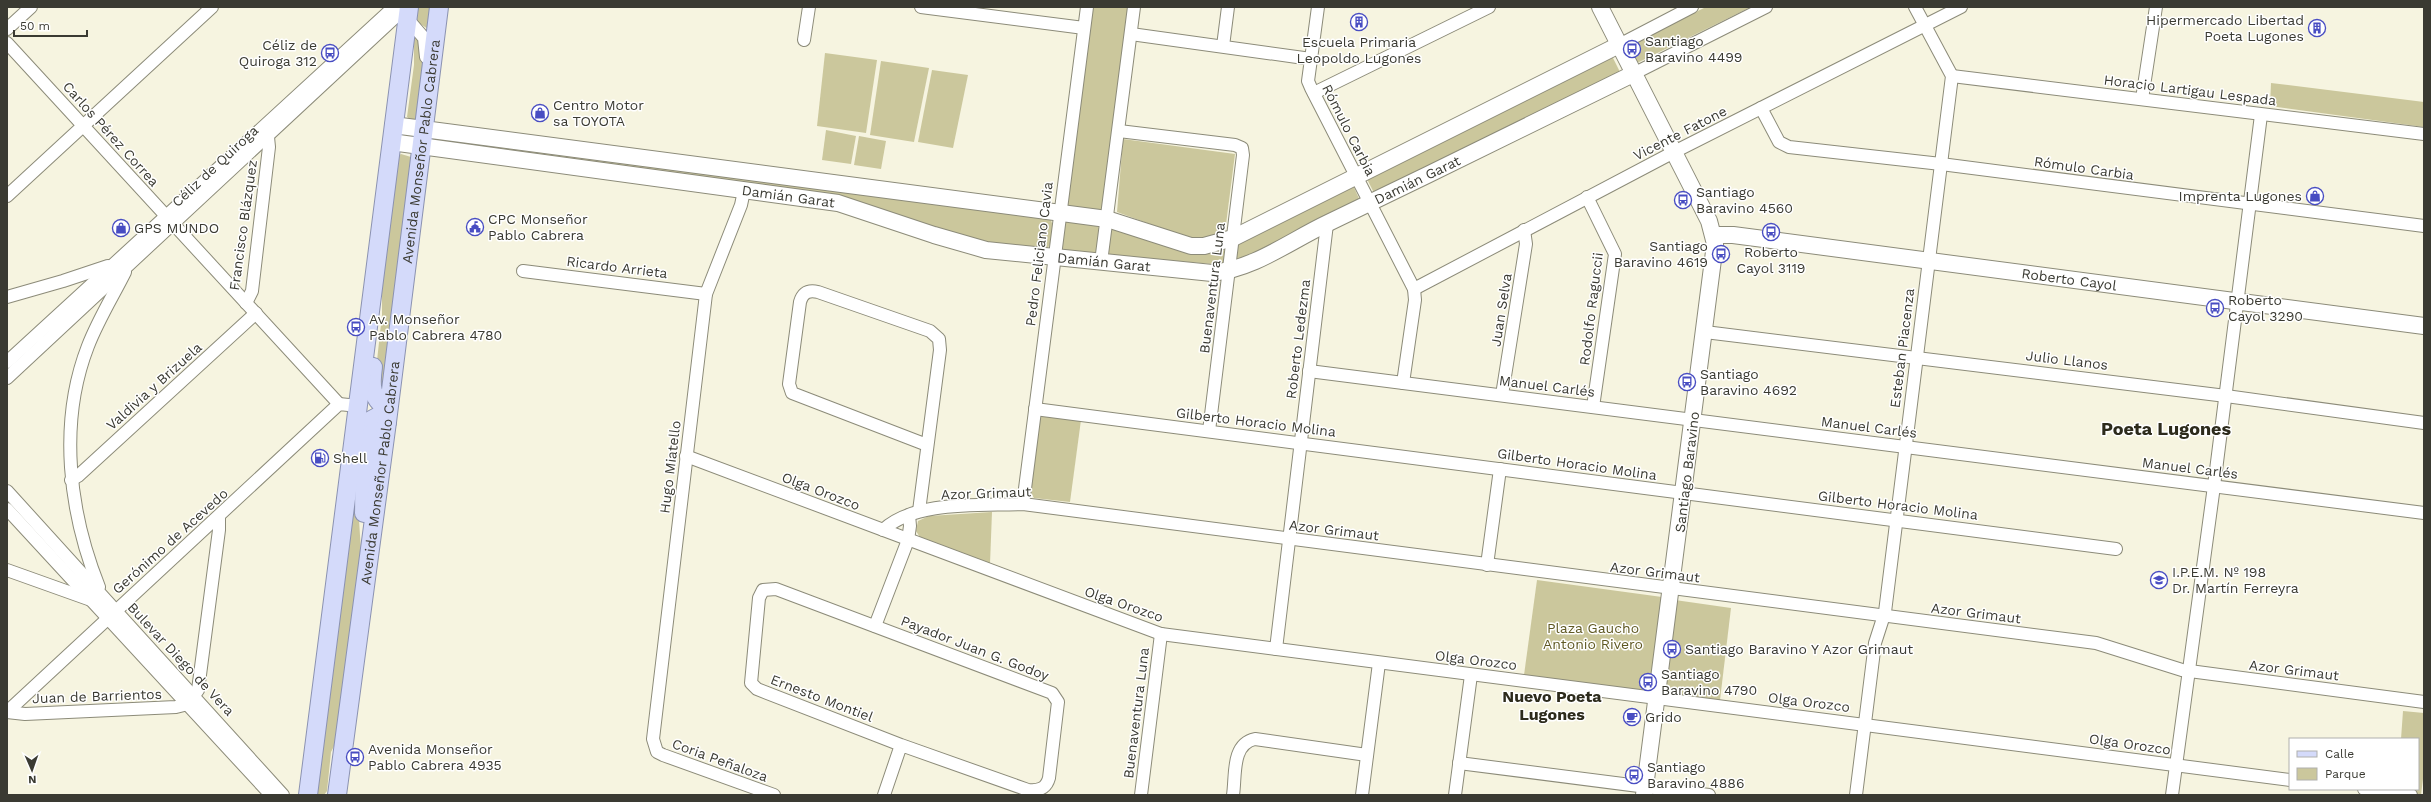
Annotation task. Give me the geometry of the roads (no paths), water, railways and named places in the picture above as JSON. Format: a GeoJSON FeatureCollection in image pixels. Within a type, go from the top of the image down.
{"type":"FeatureCollection","features":[{"type":"Feature","properties":{"kind":"main road","name":"Avenida Monseñor Pablo Cabrera"},"geometry":{"type":"LineString","coordinates":[[337,795],[368,564],[364,517],[368,443],[375,428],[388,416],[439,7]]}},
{"type":"Feature","properties":{"kind":"main road","name":"Santiago Baravino"},"geometry":{"type":"LineString","coordinates":[[1600,7],[1674,152],[1714,235],[1714,252],[1705,332],[1645,791]]}},
{"type":"Feature","properties":{"kind":"main road","name":"Avenida Monseñor Pablo Cabrera"},"geometry":{"type":"LineString","coordinates":[[308,795],[392,134],[400,13]]}},
{"type":"Feature","properties":{"kind":"main road","name":"Damián Garat"},"geometry":{"type":"LineString","coordinates":[[392,134],[792,178],[1107,219],[1191,246],[1204,246],[1233,238],[1619,45]]}},
{"type":"Feature","properties":{"kind":"main road","name":"Damián Garat"},"geometry":{"type":"LineString","coordinates":[[423,138],[744,191],[789,196],[850,206],[974,247],[1054,257],[1212,273],[1228,271],[1246,266],[1327,224],[1633,74]]}},
{"type":"Feature","properties":{"kind":"main road","name":"Roberto Cayol"},"geometry":{"type":"LineString","coordinates":[[1714,235],[1733,235],[2424,326]]}},
{"type":"Feature","properties":{"kind":"main road"},"geometry":{"type":"LineString","coordinates":[[354,438],[364,424],[388,416],[371,388],[378,317],[372,290]]}},
{"type":"Feature","properties":{"kind":"street"},"geometry":{"type":"LineString","coordinates":[[7,29],[31,7]]}},
{"type":"Feature","properties":{"kind":"street"},"geometry":{"type":"LineString","coordinates":[[7,196],[212,7]]}},
{"type":"Feature","properties":{"kind":"street"},"geometry":{"type":"LineString","coordinates":[[804,40],[809,7]]}},
{"type":"Feature","properties":{"kind":"street"},"geometry":{"type":"LineString","coordinates":[[921,7],[995,12],[1084,28]]}},
{"type":"Feature","properties":{"kind":"street","name":"Pedro Feliciano Cavia"},"geometry":{"type":"LineString","coordinates":[[1023,504],[1087,7]]}},
{"type":"Feature","properties":{"kind":"street"},"geometry":{"type":"LineString","coordinates":[[1100,262],[1119,131],[1134,7]]}},
{"type":"Feature","properties":{"kind":"street"},"geometry":{"type":"LineString","coordinates":[[1223,46],[1228,7]]}},
{"type":"Feature","properties":{"kind":"street","name":"Rómulo Carbia"},"geometry":{"type":"LineString","coordinates":[[1318,7],[1308,81],[1414,289],[1415,300],[1403,383]]}},
{"type":"Feature","properties":{"kind":"street"},"geometry":{"type":"LineString","coordinates":[[1314,94],[1489,7]]}},
{"type":"Feature","properties":{"kind":"street","name":"Damián Garat"},"geometry":{"type":"LineString","coordinates":[[1619,45],[1692,7]]}},
{"type":"Feature","properties":{"kind":"street","name":"Damián Garat"},"geometry":{"type":"LineString","coordinates":[[1633,74],[1766,7]]}},
{"type":"Feature","properties":{"kind":"street"},"geometry":{"type":"LineString","coordinates":[[1915,7],[1952,76]]}},
{"type":"Feature","properties":{"kind":"street","name":"Vicente Fatone"},"geometry":{"type":"LineString","coordinates":[[1414,289],[1674,152],[1961,7]]}},
{"type":"Feature","properties":{"kind":"street"},"geometry":{"type":"LineString","coordinates":[[2142,99],[2156,7]]}},
{"type":"Feature","properties":{"kind":"street"},"geometry":{"type":"LineString","coordinates":[[400,13],[424,38],[425,63],[430,78]]}},
{"type":"Feature","properties":{"kind":"street","name":"Céliz de Quiroga"},"geometry":{"type":"LineString","coordinates":[[7,362],[113,264],[170,220],[400,13]]}},
{"type":"Feature","properties":{"kind":"street"},"geometry":{"type":"LineString","coordinates":[[1131,34],[1311,59]]}},
{"type":"Feature","properties":{"kind":"street","name":"Carlos Pérez Correa"},"geometry":{"type":"LineString","coordinates":[[7,43],[339,404]]}},
{"type":"Feature","properties":{"kind":"street","name":"Horacio Lartigau Lespada"},"geometry":{"type":"LineString","coordinates":[[1952,76],[2424,134]]}},
{"type":"Feature","properties":{"kind":"street","name":"Esteban Piacenza"},"geometry":{"type":"LineString","coordinates":[[1856,795],[1875,643],[1884,617],[1952,76]]}},
{"type":"Feature","properties":{"kind":"street","name":"Rómulo Carbia"},"geometry":{"type":"LineString","coordinates":[[1761,108],[1779,142],[1789,147],[1941,164],[2249,205],[2424,226]]}},
{"type":"Feature","properties":{"kind":"street"},"geometry":{"type":"LineString","coordinates":[[2172,795],[2226,396],[2261,115]]}},
{"type":"Feature","properties":{"kind":"street","name":"Buenaventura Luna"},"geometry":{"type":"LineString","coordinates":[[1119,131],[1235,145],[1242,148],[1243,155],[1209,431]]}},
{"type":"Feature","properties":{"kind":"street","name":"Francisco Blázquez"},"geometry":{"type":"LineString","coordinates":[[246,303],[252,291],[265,133]]}},
{"type":"Feature","properties":{"kind":"street"},"geometry":{"type":"LineString","coordinates":[[789,196],[792,178]]}},
{"type":"Feature","properties":{"kind":"street","name":"Hugo Miatello"},"geometry":{"type":"LineString","coordinates":[[657,752],[653,731],[706,294],[741,205],[744,191]]}},
{"type":"Feature","properties":{"kind":"street","name":"Rodolfo Raguccii"},"geometry":{"type":"LineString","coordinates":[[1587,197],[1615,254],[1594,407]]}},
{"type":"Feature","properties":{"kind":"street","name":"Céliz de Quiroga"},"geometry":{"type":"LineString","coordinates":[[7,378],[130,264],[170,220]]}},
{"type":"Feature","properties":{"kind":"street","name":"Roberto Ledezma"},"geometry":{"type":"LineString","coordinates":[[1276,649],[1327,224]]}},
{"type":"Feature","properties":{"kind":"street","name":"Juan Selva"},"geometry":{"type":"LineString","coordinates":[[1502,395],[1526,244],[1524,230]]}},
{"type":"Feature","properties":{"kind":"street"},"geometry":{"type":"LineString","coordinates":[[7,297],[63,281],[113,264]]}},
{"type":"Feature","properties":{"kind":"street"},"geometry":{"type":"LineString","coordinates":[[7,570],[97,597],[91,568],[79,525],[71,480],[73,423],[83,361],[94,333],[130,264]]}},
{"type":"Feature","properties":{"kind":"street","name":"Ricardo Arrieta"},"geometry":{"type":"LineString","coordinates":[[523,271],[706,294]]}},
{"type":"Feature","properties":{"kind":"street"},"geometry":{"type":"LineString","coordinates":[[875,626],[908,540],[927,445],[940,350],[939,339],[936,335],[818,292],[808,291],[804,294],[800,302],[789,384],[792,393],[927,445]]}},
{"type":"Feature","properties":{"kind":"street","name":"Valdivia y Brizuela"},"geometry":{"type":"LineString","coordinates":[[71,480],[78,476],[256,313]]}},
{"type":"Feature","properties":{"kind":"street","name":"Julio Llanos"},"geometry":{"type":"LineString","coordinates":[[1705,332],[1916,357],[2424,422]]}},
{"type":"Feature","properties":{"kind":"street","name":"Manuel Carlés"},"geometry":{"type":"LineString","coordinates":[[1309,371],[2424,514]]}},
{"type":"Feature","properties":{"kind":"street"},"geometry":{"type":"LineString","coordinates":[[339,404],[358,406]]}},
{"type":"Feature","properties":{"kind":"street","name":"Gerónimo de Acevedo"},"geometry":{"type":"LineString","coordinates":[[7,712],[219,517],[339,404]]}},
{"type":"Feature","properties":{"kind":"street","name":"Gilberto Horacio Molina"},"geometry":{"type":"LineString","coordinates":[[1035,409],[2116,549]]}},
{"type":"Feature","properties":{"kind":"street","name":"Olga Orozco"},"geometry":{"type":"LineString","coordinates":[[686,456],[1161,634],[2289,780]]}},
{"type":"Feature","properties":{"kind":"street"},"geometry":{"type":"LineString","coordinates":[[1487,565],[1500,469]]}},
{"type":"Feature","properties":{"kind":"street","name":"Bulevar Diego de Vera"},"geometry":{"type":"LineString","coordinates":[[7,491],[112,614],[283,795]]}},
{"type":"Feature","properties":{"kind":"street","name":"Azor Grimaut"},"geometry":{"type":"LineString","coordinates":[[883,530],[891,523],[914,513],[963,506],[1023,504],[1884,617],[2096,643],[2189,672],[2424,702]]}},
{"type":"Feature","properties":{"kind":"street","name":"Bulevar Diego de Vera"},"geometry":{"type":"LineString","coordinates":[[7,509],[97,597]]}},
{"type":"Feature","properties":{"kind":"street"},"geometry":{"type":"LineString","coordinates":[[192,700],[198,690],[216,561],[219,517]]}},
{"type":"Feature","properties":{"kind":"street","name":"Ernesto Montiel"},"geometry":{"type":"LineString","coordinates":[[875,626],[776,589],[768,588],[764,590],[759,598],[751,683],[757,689],[901,745]]}},
{"type":"Feature","properties":{"kind":"street","name":"Payador Juan G. Godoy"},"geometry":{"type":"LineString","coordinates":[[875,626],[1052,693],[1058,702],[1048,783],[1040,790],[1028,790],[901,745]]}},
{"type":"Feature","properties":{"kind":"street","name":"Buenaventura Luna"},"geometry":{"type":"LineString","coordinates":[[1141,795],[1161,634]]}},
{"type":"Feature","properties":{"kind":"street"},"geometry":{"type":"LineString","coordinates":[[1362,795],[1379,663]]}},
{"type":"Feature","properties":{"kind":"street"},"geometry":{"type":"LineString","coordinates":[[1455,795],[1471,675]]}},
{"type":"Feature","properties":{"kind":"street","name":"Bulevar Diego de Vera"},"geometry":{"type":"LineString","coordinates":[[192,700],[271,795]]}},
{"type":"Feature","properties":{"kind":"street","name":"Juan de Barrientos"},"geometry":{"type":"LineString","coordinates":[[7,712],[25,714],[176,707],[192,700]]}},
{"type":"Feature","properties":{"kind":"street"},"geometry":{"type":"LineString","coordinates":[[1234,795],[1239,750],[1248,741],[1255,739],[1367,755]]}},
{"type":"Feature","properties":{"kind":"street"},"geometry":{"type":"LineString","coordinates":[[884,795],[901,745]]}},
{"type":"Feature","properties":{"kind":"street","name":"Coria Peñaloza"},"geometry":{"type":"LineString","coordinates":[[657,752],[774,795]]}},
{"type":"Feature","properties":{"kind":"street"},"geometry":{"type":"LineString","coordinates":[[1459,763],[1645,791],[1709,795]]}},
{"type":"Feature","properties":{"kind":"street"},"geometry":{"type":"LineString","coordinates":[[2372,790],[2411,795]]}},
{"type":"Feature","properties":{"kind":"place","name":"Escuela Primaria Leopoldo Lugones"},"geometry":{"type":"Point","coordinates":[1359,22]}},
{"type":"Feature","properties":{"kind":"place","name":"Hipermercado Libertad Poeta Lugones"},"geometry":{"type":"Point","coordinates":[2317,28]}},
{"type":"Feature","properties":{"kind":"place","name":"Santiago Baravino 4499"},"geometry":{"type":"Point","coordinates":[1632,49]}},
{"type":"Feature","properties":{"kind":"place","name":"Céliz de Quiroga 312"},"geometry":{"type":"Point","coordinates":[330,53]}},
{"type":"Feature","properties":{"kind":"place","name":"Centro Motor sa TOYOTA"},"geometry":{"type":"Point","coordinates":[540,113]}},
{"type":"Feature","properties":{"kind":"place","name":"Imprenta Lugones"},"geometry":{"type":"Point","coordinates":[2315,196]}},
{"type":"Feature","properties":{"kind":"place","name":"Santiago Baravino 4560"},"geometry":{"type":"Point","coordinates":[1683,200]}},
{"type":"Feature","properties":{"kind":"place","name":"CPC Monseñor Pablo Cabrera"},"geometry":{"type":"Point","coordinates":[475,227]}},
{"type":"Feature","properties":{"kind":"place","name":"GPS MUNDO"},"geometry":{"type":"Point","coordinates":[121,228]}},
{"type":"Feature","properties":{"kind":"place","name":"Roberto Cayol 3119"},"geometry":{"type":"Point","coordinates":[1771,232]}},
{"type":"Feature","properties":{"kind":"place","name":"Santiago Baravino 4619"},"geometry":{"type":"Point","coordinates":[1721,254]}},
{"type":"Feature","properties":{"kind":"place","name":"Roberto Cayol 3290"},"geometry":{"type":"Point","coordinates":[2215,308]}},
{"type":"Feature","properties":{"kind":"place","name":"Av. Monseñor Pablo Cabrera 4780"},"geometry":{"type":"Point","coordinates":[356,327]}},
{"type":"Feature","properties":{"kind":"place","name":"Santiago Baravino 4692"},"geometry":{"type":"Point","coordinates":[1687,382]}},
{"type":"Feature","properties":{"kind":"place","name":"Shell"},"geometry":{"type":"Point","coordinates":[320,458]}},
{"type":"Feature","properties":{"kind":"place","name":"I.P.E.M. Nº 198 Dr. Martín Ferreyra"},"geometry":{"type":"Point","coordinates":[2159,580]}},
{"type":"Feature","properties":{"kind":"place","name":"Santiago Baravino Y Azor Grimaut"},"geometry":{"type":"Point","coordinates":[1672,649]}},
{"type":"Feature","properties":{"kind":"place","name":"Santiago Baravino 4790"},"geometry":{"type":"Point","coordinates":[1648,682]}},
{"type":"Feature","properties":{"kind":"place","name":"Grido"},"geometry":{"type":"Point","coordinates":[1632,717]}},
{"type":"Feature","properties":{"kind":"place","name":"Avenida Monseñor Pablo Cabrera 4935"},"geometry":{"type":"Point","coordinates":[355,757]}},
{"type":"Feature","properties":{"kind":"place","name":"Santiago Baravino 4886"},"geometry":{"type":"Point","coordinates":[1634,775]}},
{"type":"Feature","properties":{"kind":"district","name":"Poeta Lugones"},"geometry":{"type":"Point","coordinates":[2166,428]}},
{"type":"Feature","properties":{"kind":"district","name":"Nuevo Poeta Lugones"},"geometry":{"type":"Point","coordinates":[1552,705]}},
{"type":"Feature","properties":{"kind":"park label","name":"Plaza Gaucho Antonio Rivero"},"geometry":{"type":"Point","coordinates":[1593,636]}}]}
